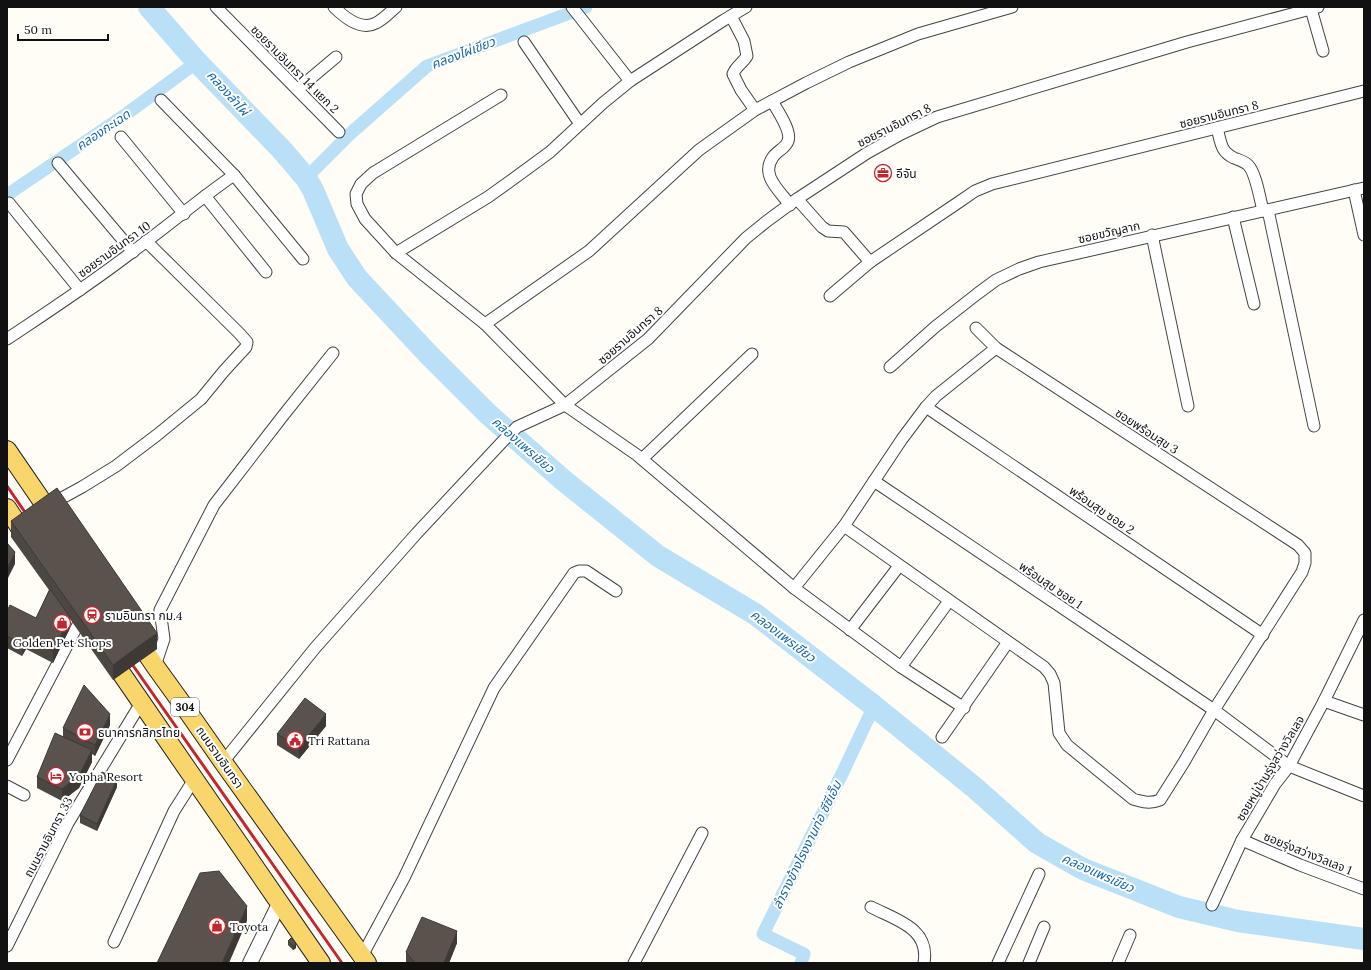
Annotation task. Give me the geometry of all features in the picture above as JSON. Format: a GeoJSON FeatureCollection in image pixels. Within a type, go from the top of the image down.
{"type":"FeatureCollection","features":[{"type":"Feature","properties":{"kind":"main road"},"geometry":{"type":"LineString","coordinates":[[7,450],[64,532]]}},
{"type":"Feature","properties":{"kind":"main road"},"geometry":{"type":"LineString","coordinates":[[7,508],[38,555]]}},
{"type":"Feature","properties":{"kind":"main road","name":"ถนนรามอินทรา"},"geometry":{"type":"LineString","coordinates":[[124,621],[364,959]]}},
{"type":"Feature","properties":{"kind":"main road","name":"304"},"geometry":{"type":"LineString","coordinates":[[86,623],[195,778],[321,963]]}},
{"type":"Feature","properties":{"kind":"street","name":"ซอยรามอินทรา 14 แยก 2"},"geometry":{"type":"LineString","coordinates":[[216,7],[339,132]]}},
{"type":"Feature","properties":{"kind":"street"},"geometry":{"type":"LineString","coordinates":[[334,7],[343,16],[353,22],[364,25],[372,25],[396,7]]}},
{"type":"Feature","properties":{"kind":"street"},"geometry":{"type":"LineString","coordinates":[[572,7],[630,81]]}},
{"type":"Feature","properties":{"kind":"street"},"geometry":{"type":"LineString","coordinates":[[396,253],[488,197],[550,152],[603,103],[630,81],[746,7]]}},
{"type":"Feature","properties":{"kind":"street"},"geometry":{"type":"LineString","coordinates":[[485,324],[590,251],[699,150],[755,110],[849,62],[918,34],[1012,7]]}},
{"type":"Feature","properties":{"kind":"street","name":"ซอยรามอินทรา 8"},"geometry":{"type":"LineString","coordinates":[[223,762],[304,661],[417,533],[502,441],[517,427],[565,405],[648,339],[746,238],[793,202],[867,153],[937,117],[1187,42],[1315,8],[1323,51]]}},
{"type":"Feature","properties":{"kind":"street"},"geometry":{"type":"LineString","coordinates":[[731,16],[744,41],[747,56],[745,61],[734,70],[733,74],[741,90],[755,110]]}},
{"type":"Feature","properties":{"kind":"street"},"geometry":{"type":"LineString","coordinates":[[524,42],[580,124]]}},
{"type":"Feature","properties":{"kind":"street"},"geometry":{"type":"LineString","coordinates":[[298,89],[336,58]]}},
{"type":"Feature","properties":{"kind":"street","name":"ซอยรามอินทรา 8"},"geometry":{"type":"LineString","coordinates":[[830,296],[870,262],[970,195],[992,184],[1364,91]]}},
{"type":"Feature","properties":{"kind":"street"},"geometry":{"type":"LineString","coordinates":[[501,95],[373,174],[361,184],[356,194],[357,204],[365,219],[396,253],[485,324],[565,405],[642,459],[794,588],[901,667],[964,708]]}},
{"type":"Feature","properties":{"kind":"street"},"geometry":{"type":"LineString","coordinates":[[161,100],[234,175],[302,259]]}},
{"type":"Feature","properties":{"kind":"street"},"geometry":{"type":"LineString","coordinates":[[772,102],[784,124],[788,134],[788,141],[783,148],[773,156],[767,167],[769,176],[793,202],[822,227],[828,231],[844,232],[870,262]]}},
{"type":"Feature","properties":{"kind":"street"},"geometry":{"type":"LineString","coordinates":[[1217,128],[1223,151],[1227,155],[1244,161],[1249,165],[1266,211],[1314,426]]}},
{"type":"Feature","properties":{"kind":"street"},"geometry":{"type":"LineString","coordinates":[[121,137],[184,214]]}},
{"type":"Feature","properties":{"kind":"street"},"geometry":{"type":"LineString","coordinates":[[58,163],[133,252]]}},
{"type":"Feature","properties":{"kind":"street","name":"ซอยรามอินทรา 10"},"geometry":{"type":"LineString","coordinates":[[9,334],[80,290],[184,214],[205,196],[234,175]]}},
{"type":"Feature","properties":{"kind":"street"},"geometry":{"type":"LineString","coordinates":[[1359,189],[1364,235]]}},
{"type":"Feature","properties":{"kind":"street","name":"ซอยขวัญลาก"},"geometry":{"type":"LineString","coordinates":[[890,367],[935,327],[977,294],[996,280],[1019,269],[1039,262],[1359,189]]}},
{"type":"Feature","properties":{"kind":"street"},"geometry":{"type":"LineString","coordinates":[[205,196],[266,272]]}},
{"type":"Feature","properties":{"kind":"street"},"geometry":{"type":"LineString","coordinates":[[9,203],[80,290]]}},
{"type":"Feature","properties":{"kind":"street"},"geometry":{"type":"LineString","coordinates":[[1233,218],[1254,304]]}},
{"type":"Feature","properties":{"kind":"street"},"geometry":{"type":"LineString","coordinates":[[1152,236],[1188,406]]}},
{"type":"Feature","properties":{"kind":"street"},"geometry":{"type":"LineString","coordinates":[[46,506],[82,487],[116,466],[157,435],[201,399],[246,347],[246,342],[239,333],[146,241]]}},
{"type":"Feature","properties":{"kind":"street","name":"ซอยพร้อมสุข 3"},"geometry":{"type":"LineString","coordinates":[[976,328],[996,348],[1298,545],[1305,553],[1305,563],[1302,572],[1263,635]]}},
{"type":"Feature","properties":{"kind":"street"},"geometry":{"type":"LineString","coordinates":[[794,588],[844,526],[902,439],[926,408],[940,393],[996,348]]}},
{"type":"Feature","properties":{"kind":"street"},"geometry":{"type":"LineString","coordinates":[[155,666],[164,639],[160,610],[214,505],[282,416],[333,353]]}},
{"type":"Feature","properties":{"kind":"street"},"geometry":{"type":"LineString","coordinates":[[642,459],[752,354]]}},
{"type":"Feature","properties":{"kind":"street","name":"พร้อมสุข ซอย 2"},"geometry":{"type":"LineString","coordinates":[[926,408],[1263,635]]}},
{"type":"Feature","properties":{"kind":"street","name":"พร้อมสุข ซอย 1"},"geometry":{"type":"LineString","coordinates":[[874,481],[1214,710],[1289,766],[1364,796]]}},
{"type":"Feature","properties":{"kind":"street"},"geometry":{"type":"LineString","coordinates":[[844,526],[1044,667],[1050,674],[1054,683],[1059,733],[1062,740],[1133,799],[1145,803],[1154,803],[1160,800],[1214,710],[1263,635]]}},
{"type":"Feature","properties":{"kind":"street"},"geometry":{"type":"LineString","coordinates":[[850,630],[899,566]]}},
{"type":"Feature","properties":{"kind":"street"},"geometry":{"type":"LineString","coordinates":[[364,959],[494,688],[576,572],[586,571],[616,592]]}},
{"type":"Feature","properties":{"kind":"street"},"geometry":{"type":"LineString","coordinates":[[901,667],[949,601]]}},
{"type":"Feature","properties":{"kind":"street","name":"ซอยหมู่บ้านรุ่งสว่างวิลเลจ"},"geometry":{"type":"LineString","coordinates":[[1212,905],[1242,840],[1275,784],[1289,766],[1364,622]]}},
{"type":"Feature","properties":{"kind":"street"},"geometry":{"type":"LineString","coordinates":[[7,760],[86,623]]}},
{"type":"Feature","properties":{"kind":"street"},"geometry":{"type":"LineString","coordinates":[[942,738],[1008,642]]}},
{"type":"Feature","properties":{"kind":"street"},"geometry":{"type":"LineString","coordinates":[[1324,701],[1364,715]]}},
{"type":"Feature","properties":{"kind":"street","name":"ถนนรามอินทรา 33"},"geometry":{"type":"LineString","coordinates":[[7,946],[68,823],[141,703]]}},
{"type":"Feature","properties":{"kind":"street"},"geometry":{"type":"LineString","coordinates":[[114,942],[174,810],[195,778]]}},
{"type":"Feature","properties":{"kind":"street"},"geometry":{"type":"LineString","coordinates":[[7,786],[24,795]]}},
{"type":"Feature","properties":{"kind":"street"},"geometry":{"type":"LineString","coordinates":[[634,963],[702,833]]}},
{"type":"Feature","properties":{"kind":"street","name":"ซอยรุ่งสว่างวิลเลจ 1"},"geometry":{"type":"LineString","coordinates":[[1242,840],[1300,865],[1364,889]]}},
{"type":"Feature","properties":{"kind":"street"},"geometry":{"type":"LineString","coordinates":[[998,963],[1039,874]]}},
{"type":"Feature","properties":{"kind":"street"},"geometry":{"type":"LineString","coordinates":[[250,963],[280,902]]}},
{"type":"Feature","properties":{"kind":"street"},"geometry":{"type":"LineString","coordinates":[[871,907],[916,931],[922,939],[925,950],[924,963]]}},
{"type":"Feature","properties":{"kind":"street"},"geometry":{"type":"LineString","coordinates":[[1029,963],[1044,927]]}},
{"type":"Feature","properties":{"kind":"street"},"geometry":{"type":"LineString","coordinates":[[1118,963],[1130,935]]}},
{"type":"Feature","properties":{"kind":"building"},"geometry":{"type":"Polygon","coordinates":[[[57,488],[157,633],[113,665],[11,521],[57,488]]]}},
{"type":"Feature","properties":{"kind":"building"},"geometry":{"type":"Polygon","coordinates":[[[7,543],[15,552],[7,568],[7,543]]]}},
{"type":"Feature","properties":{"kind":"building"},"geometry":{"type":"Polygon","coordinates":[[[50,589],[70,617],[53,651],[26,638],[22,644],[7,636],[7,611],[10,605],[36,618],[50,589]]]}},
{"type":"Feature","properties":{"kind":"building"},"geometry":{"type":"Polygon","coordinates":[[[84,685],[110,714],[95,745],[63,728],[84,685]]]}},
{"type":"Feature","properties":{"kind":"building"},"geometry":{"type":"Polygon","coordinates":[[[305,698],[326,714],[299,747],[277,734],[305,698]]]}},
{"type":"Feature","properties":{"kind":"building"},"geometry":{"type":"Polygon","coordinates":[[[55,733],[92,750],[79,776],[62,789],[37,777],[55,733]]]}},
{"type":"Feature","properties":{"kind":"building"},"geometry":{"type":"Polygon","coordinates":[[[102,772],[117,779],[97,824],[80,815],[102,772]]]}},
{"type":"Feature","properties":{"kind":"building"},"geometry":{"type":"Polygon","coordinates":[[[219,871],[247,906],[222,963],[157,963],[200,873],[219,871]]]}},
{"type":"Feature","properties":{"kind":"building"},"geometry":{"type":"Polygon","coordinates":[[[422,917],[457,931],[444,963],[415,963],[406,952],[422,917]]]}},
{"type":"Feature","properties":{"kind":"building"},"geometry":{"type":"Polygon","coordinates":[[[291,938],[296,944],[293,946],[288,941],[291,938]]]}},
{"type":"Feature","properties":{"kind":"waterway","name":"คลองแพรเขียว"},"geometry":{"type":"LineString","coordinates":[[149,7],[197,62],[282,150],[306,178],[313,190],[338,249],[357,278],[429,355],[488,414],[563,480],[658,556],[755,614],[874,706],[975,788],[1037,843],[1083,869],[1179,907],[1238,921],[1364,939]]}},
{"type":"Feature","properties":{"kind":"waterway","name":"คลองไผ่เขียว"},"geometry":{"type":"LineString","coordinates":[[306,178],[351,133],[427,66],[586,7]]}},
{"type":"Feature","properties":{"kind":"waterway","name":"คลองกะเฉด"},"geometry":{"type":"LineString","coordinates":[[7,195],[129,112],[197,62]]}},
{"type":"Feature","properties":{"kind":"waterway","name":"ลำรางข้างโรงงานท่อ ซีซีเอ็ม"},"geometry":{"type":"LineString","coordinates":[[801,963],[804,954],[763,934],[874,706]]}},
{"type":"Feature","properties":{"kind":"railway"},"geometry":{"type":"LineString","coordinates":[[7,486],[31,521]]}},
{"type":"Feature","properties":{"kind":"railway"},"geometry":{"type":"LineString","coordinates":[[127,657],[342,963]]}},
{"type":"Feature","properties":{"kind":"place","name":"อีจัน"},"geometry":{"type":"Point","coordinates":[883,173]}},
{"type":"Feature","properties":{"kind":"place","name":"รามอินทรา กม.4"},"geometry":{"type":"Point","coordinates":[92,615]}},
{"type":"Feature","properties":{"kind":"place","name":"Golden Pet Shops"},"geometry":{"type":"Point","coordinates":[62,623]}},
{"type":"Feature","properties":{"kind":"place","name":"ธนาคารกสิกรไทย"},"geometry":{"type":"Point","coordinates":[85,732]}},
{"type":"Feature","properties":{"kind":"place","name":"Tri Rattana"},"geometry":{"type":"Point","coordinates":[295,740]}},
{"type":"Feature","properties":{"kind":"place","name":"Yopha Resort"},"geometry":{"type":"Point","coordinates":[56,776]}},
{"type":"Feature","properties":{"kind":"place","name":"Toyota"},"geometry":{"type":"Point","coordinates":[217,926]}},
{"type":"Feature","properties":{"kind":"water label","name":"คลองลำไผ่"},"geometry":{"type":"Point","coordinates":[228,93]}}]}
